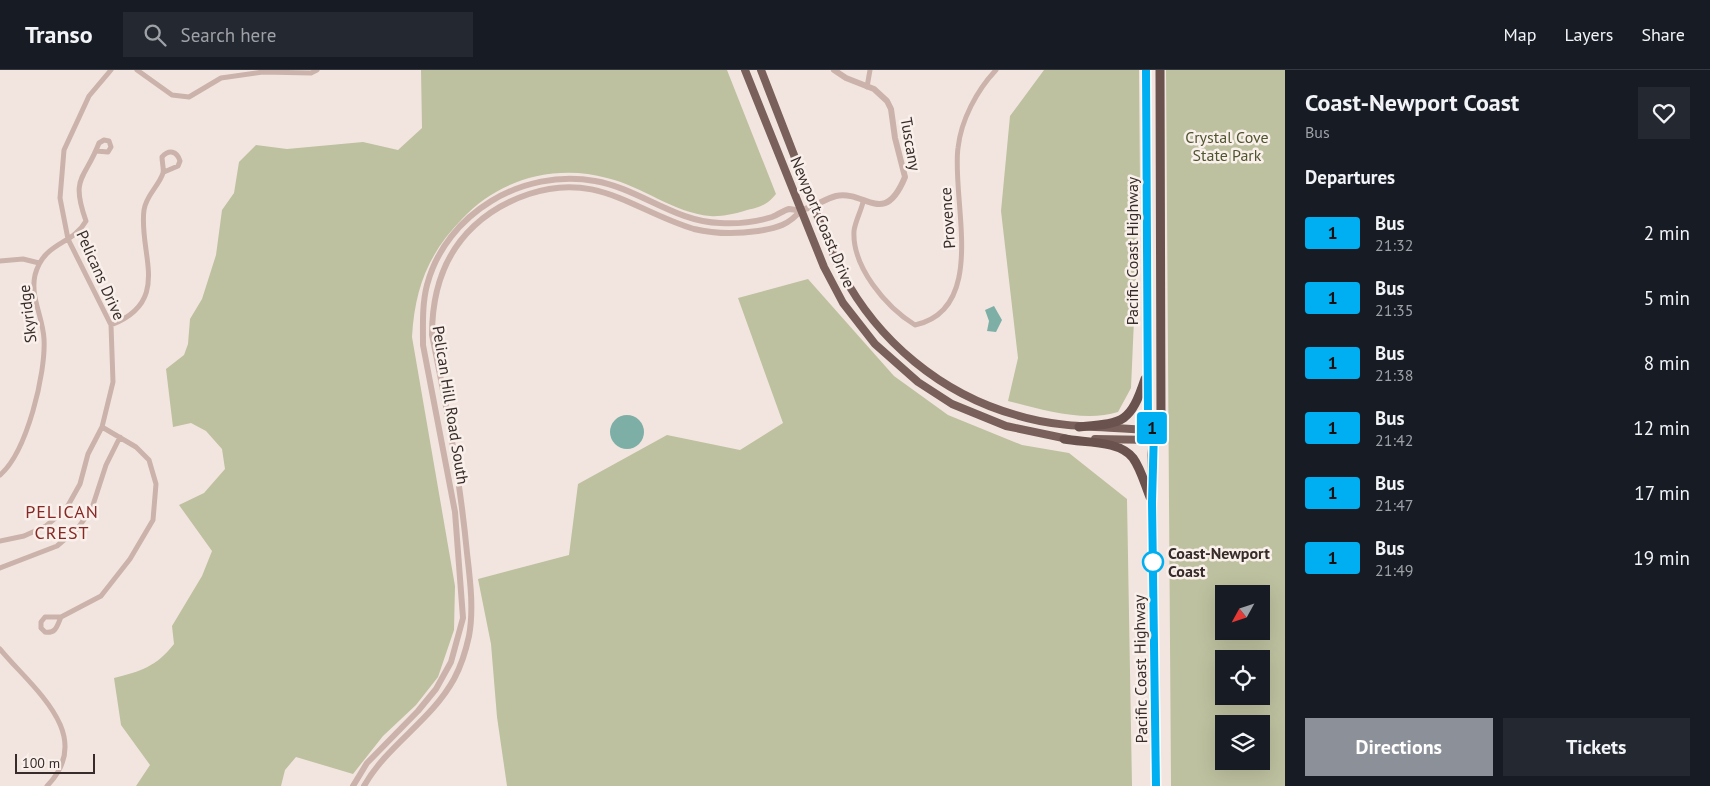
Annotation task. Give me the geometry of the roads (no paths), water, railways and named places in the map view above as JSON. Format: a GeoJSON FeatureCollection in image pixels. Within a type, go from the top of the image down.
{"type":"FeatureCollection","features":[{"type":"Feature","properties":{"kind":"highway","name":"Pacific Coast Highway"},"geometry":{"type":"LineString","coordinates":[[1146,70],[1148,421],[1154,436]]}},
{"type":"Feature","properties":{"kind":"highway","name":"Pacific Coast Highway"},"geometry":{"type":"LineString","coordinates":[[1156,786],[1152,502],[1154,436],[1160,421],[1160,70]]}},
{"type":"Feature","properties":{"kind":"highway"},"geometry":{"type":"LineString","coordinates":[[1079,427],[1115,424],[1124,418],[1138,400],[1148,372]]}},
{"type":"Feature","properties":{"kind":"highway"},"geometry":{"type":"LineString","coordinates":[[1064,439],[1108,445],[1125,451],[1136,463],[1152,502]]}},
{"type":"Feature","properties":{"kind":"main road","name":"Newport Coast Drive"},"geometry":{"type":"LineString","coordinates":[[745,70],[800,210],[824,267],[843,303],[875,344],[905,372],[952,404],[987,420],[1033,434],[1064,439],[1154,436]]}},
{"type":"Feature","properties":{"kind":"main road","name":"Newport Coast Drive"},"geometry":{"type":"LineString","coordinates":[[760,70],[834,256],[856,296],[885,334],[917,364],[942,382],[987,405],[1040,422],[1154,436]]}},
{"type":"Feature","properties":{"kind":"street","name":"Pelicans Drive"},"geometry":{"type":"LineString","coordinates":[[0,541],[24,536],[46,526],[66,509],[80,484],[88,454],[102,427],[113,382],[112,325],[68,239],[60,198],[64,150],[89,96],[111,70]]}},
{"type":"Feature","properties":{"kind":"street"},"geometry":{"type":"LineString","coordinates":[[137,70],[153,84],[172,95],[189,97],[221,78],[262,72],[311,73],[317,70]]}},
{"type":"Feature","properties":{"kind":"street","name":"Tuscany"},"geometry":{"type":"LineString","coordinates":[[814,206],[836,196],[876,204],[886,202],[896,195],[905,177],[895,138],[891,110],[882,94],[846,78],[834,70]]}},
{"type":"Feature","properties":{"kind":"street"},"geometry":{"type":"LineString","coordinates":[[867,87],[870,70]]}},
{"type":"Feature","properties":{"kind":"street","name":"Provence"},"geometry":{"type":"LineString","coordinates":[[863,202],[854,230],[856,254],[869,279],[902,318],[915,325],[928,322],[940,313],[950,297],[963,262],[963,233],[957,175],[958,148],[964,124],[974,101],[996,70]]}},
{"type":"Feature","properties":{"kind":"street"},"geometry":{"type":"LineString","coordinates":[[39,263],[49,250],[81,231],[86,221],[78,200],[79,183],[86,166],[96,151]]}},
{"type":"Feature","properties":{"kind":"street"},"geometry":{"type":"LineString","coordinates":[[112,325],[128,317],[145,294],[150,275],[143,219],[144,209],[151,192],[164,172]]}},
{"type":"Feature","properties":{"kind":"street","name":"Pelican Hill Road South"},"geometry":{"type":"LineString","coordinates":[[353,786],[367,763],[418,711],[436,689],[451,662],[463,618],[459,557],[448,473],[424,345],[423,317],[426,293],[435,264],[444,245],[458,227],[478,208],[506,193],[538,182],[565,178],[594,181],[616,186],[699,221],[748,222],[772,217],[788,209],[800,210],[814,206]]}},
{"type":"Feature","properties":{"kind":"street","name":"Pelican Hill Road South"},"geometry":{"type":"LineString","coordinates":[[365,784],[377,765],[429,714],[448,688],[462,661],[469,636],[471,618],[468,556],[463,508],[432,335],[432,311],[438,282],[456,246],[468,231],[487,214],[511,200],[541,190],[566,186],[612,194],[688,226],[718,233],[770,229],[792,222],[800,210]]}},
{"type":"Feature","properties":{"kind":"street"},"geometry":{"type":"LineString","coordinates":[[612,194],[616,186]]}},
{"type":"Feature","properties":{"kind":"street","name":"Skyridge"},"geometry":{"type":"LineString","coordinates":[[0,261],[23,259],[39,263],[33,287],[44,337],[43,375],[26,430],[11,463],[0,475]]}},
{"type":"Feature","properties":{"kind":"street"},"geometry":{"type":"LineString","coordinates":[[61,616],[101,596],[130,559],[153,520],[156,484],[149,460],[136,447],[102,427]]}},
{"type":"Feature","properties":{"kind":"street"},"geometry":{"type":"LineString","coordinates":[[0,568],[57,546],[78,528],[92,508],[106,465],[120,438]]}},
{"type":"Feature","properties":{"kind":"street"},"geometry":{"type":"LineString","coordinates":[[459,557],[468,556]]}},
{"type":"Feature","properties":{"kind":"street"},"geometry":{"type":"LineString","coordinates":[[463,618],[471,618]]}},
{"type":"Feature","properties":{"kind":"street"},"geometry":{"type":"LineString","coordinates":[[0,650],[47,700],[63,727],[64,755],[55,778],[47,786]]}},
{"type":"Feature","properties":{"kind":"street"},"geometry":{"type":"LineString","coordinates":[[358,777],[365,784]]}},
{"type":"Feature","properties":{"kind":"water"},"geometry":{"type":"Polygon","coordinates":[[[994,306],[1002,320],[996,332],[987,331],[989,321],[985,310],[994,306]]]}},
{"type":"Feature","properties":{"kind":"water"},"geometry":{"type":"Polygon","coordinates":[[[627,415],[639,420],[644,432],[639,444],[627,449],[615,444],[610,432],[615,420],[627,415]]]}},
{"type":"Feature","properties":{"kind":"place","name":"Coast-Newport Coast"},"geometry":{"type":"Point","coordinates":[1153,562]}},
{"type":"Feature","properties":{"kind":"district","name":"PELICAN CREST"},"geometry":{"type":"Point","coordinates":[62,522]}},
{"type":"Feature","properties":{"kind":"park label","name":"Crystal Cove State Park"},"geometry":{"type":"Point","coordinates":[1227,146]}}]}
